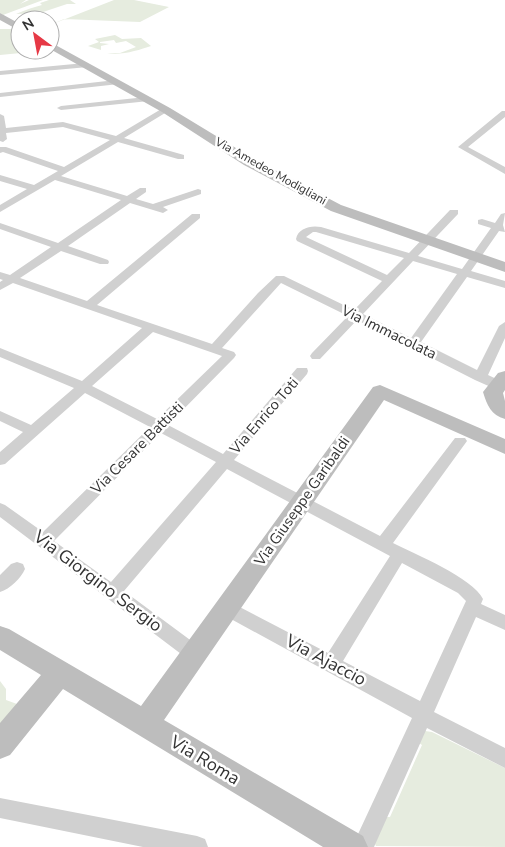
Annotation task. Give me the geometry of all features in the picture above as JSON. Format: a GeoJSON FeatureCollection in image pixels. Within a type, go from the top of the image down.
{"type":"FeatureCollection","features":[{"type":"Feature","properties":{"kind":"street","name":"Via Amedeo Modigliani"},"geometry":{"type":"LineString","coordinates":[[60,51],[166,110],[249,162],[336,208],[505,267]]}},
{"type":"Feature","properties":{"kind":"street"},"geometry":{"type":"LineString","coordinates":[[0,95],[54,79],[85,65]]}},
{"type":"Feature","properties":{"kind":"street"},"geometry":{"type":"LineString","coordinates":[[0,74],[116,82]]}},
{"type":"Feature","properties":{"kind":"street"},"geometry":{"type":"LineString","coordinates":[[54,79],[63,124]]}},
{"type":"Feature","properties":{"kind":"street"},"geometry":{"type":"LineString","coordinates":[[61,108],[146,99]]}},
{"type":"Feature","properties":{"kind":"street"},"geometry":{"type":"LineString","coordinates":[[0,209],[166,110]]}},
{"type":"Feature","properties":{"kind":"street"},"geometry":{"type":"LineString","coordinates":[[505,113],[462,148],[505,171]]}},
{"type":"Feature","properties":{"kind":"street"},"geometry":{"type":"LineString","coordinates":[[0,116],[2,150],[65,170]]}},
{"type":"Feature","properties":{"kind":"street"},"geometry":{"type":"LineString","coordinates":[[2,131],[63,124],[181,157]]}},
{"type":"Feature","properties":{"kind":"street"},"geometry":{"type":"LineString","coordinates":[[54,177],[163,210]]}},
{"type":"Feature","properties":{"kind":"street"},"geometry":{"type":"LineString","coordinates":[[0,178],[34,188]]}},
{"type":"Feature","properties":{"kind":"street"},"geometry":{"type":"LineString","coordinates":[[0,288],[142,190]]}},
{"type":"Feature","properties":{"kind":"street"},"geometry":{"type":"LineString","coordinates":[[153,207],[198,192]]}},
{"type":"Feature","properties":{"kind":"street"},"geometry":{"type":"LineString","coordinates":[[316,356],[454,212]]}},
{"type":"Feature","properties":{"kind":"street"},"geometry":{"type":"LineString","coordinates":[[88,306],[196,216]]}},
{"type":"Feature","properties":{"kind":"street"},"geometry":{"type":"LineString","coordinates":[[414,344],[475,258],[501,228],[505,216]]}},
{"type":"Feature","properties":{"kind":"street"},"geometry":{"type":"LineString","coordinates":[[482,222],[501,228]]}},
{"type":"Feature","properties":{"kind":"street"},"geometry":{"type":"LineString","coordinates":[[0,226],[104,262]]}},
{"type":"Feature","properties":{"kind":"street"},"geometry":{"type":"LineString","coordinates":[[389,280],[318,249],[302,239],[301,236],[311,229],[317,229],[505,285]]}},
{"type":"Feature","properties":{"kind":"street"},"geometry":{"type":"LineString","coordinates":[[0,275],[214,349]]}},
{"type":"Feature","properties":{"kind":"street","name":"Via Immacolata"},"geometry":{"type":"LineString","coordinates":[[214,349],[262,295],[280,278],[480,376],[502,381]]}},
{"type":"Feature","properties":{"kind":"street"},"geometry":{"type":"LineString","coordinates":[[480,376],[505,326]]}},
{"type":"Feature","properties":{"kind":"street"},"geometry":{"type":"LineString","coordinates":[[0,460],[150,328]]}},
{"type":"Feature","properties":{"kind":"street","name":"Via Cesare Battisti"},"geometry":{"type":"LineString","coordinates":[[45,540],[230,355],[214,349]]}},
{"type":"Feature","properties":{"kind":"street"},"geometry":{"type":"LineString","coordinates":[[0,352],[84,388],[302,500],[464,588],[475,599],[423,716],[349,845]]}},
{"type":"Feature","properties":{"kind":"street","name":"Via Enrico Toti"},"geometry":{"type":"LineString","coordinates":[[113,592],[302,371]]}},
{"type":"Feature","properties":{"kind":"street"},"geometry":{"type":"LineString","coordinates":[[502,381],[493,392],[496,404],[505,412]]}},
{"type":"Feature","properties":{"kind":"street","name":"Via Giuseppe Garibaldi"},"geometry":{"type":"LineString","coordinates":[[145,724],[380,390],[505,447]]}},
{"type":"Feature","properties":{"kind":"street"},"geometry":{"type":"LineString","coordinates":[[0,416],[33,431]]}},
{"type":"Feature","properties":{"kind":"street"},"geometry":{"type":"LineString","coordinates":[[382,544],[460,440]]}},
{"type":"Feature","properties":{"kind":"street","name":"Via Giorgino Sergio"},"geometry":{"type":"LineString","coordinates":[[0,508],[195,654]]}},
{"type":"Feature","properties":{"kind":"street"},"geometry":{"type":"LineString","coordinates":[[332,663],[400,553]]}},
{"type":"Feature","properties":{"kind":"street"},"geometry":{"type":"LineString","coordinates":[[0,585],[17,569]]}},
{"type":"Feature","properties":{"kind":"street"},"geometry":{"type":"LineString","coordinates":[[472,607],[505,623]]}},
{"type":"Feature","properties":{"kind":"street","name":"Via Ajaccio"},"geometry":{"type":"LineString","coordinates":[[226,608],[415,708],[423,716],[505,758]]}},
{"type":"Feature","properties":{"kind":"street","name":"Via Roma"},"geometry":{"type":"LineString","coordinates":[[0,637],[349,845]]}},
{"type":"Feature","properties":{"kind":"street"},"geometry":{"type":"LineString","coordinates":[[0,745],[59,673]]}},
{"type":"Feature","properties":{"kind":"street"},"geometry":{"type":"LineString","coordinates":[[0,808],[197,847]]}},
{"type":"Feature","properties":{"kind":"shaded area"},"geometry":{"type":"Polygon","coordinates":[[[0,0],[26,0],[20,4],[29,0],[43,0],[16,10],[10,10],[10,12],[3,15],[0,13],[0,0]]]}},
{"type":"Feature","properties":{"kind":"shaded area"},"geometry":{"type":"Polygon","coordinates":[[[49,0],[70,0],[76,4],[67,4],[49,10],[26,10],[42,5],[40,3],[49,0]]]}},
{"type":"Feature","properties":{"kind":"shaded area"},"geometry":{"type":"Polygon","coordinates":[[[114,0],[134,0],[169,7],[140,22],[65,19],[114,0]]]}},
{"type":"Feature","properties":{"kind":"shaded area"},"geometry":{"type":"Polygon","coordinates":[[[0,29],[10,29],[10,54],[0,55],[0,29]]]}},
{"type":"Feature","properties":{"kind":"shaded area"},"geometry":{"type":"Polygon","coordinates":[[[115,35],[122,39],[141,38],[151,46],[118,54],[107,53],[120,53],[136,47],[126,41],[116,43],[114,40],[100,42],[109,44],[101,46],[101,50],[88,46],[99,42],[95,39],[115,35]]]}},
{"type":"Feature","properties":{"kind":"shaded area"},"geometry":{"type":"Polygon","coordinates":[[[0,681],[6,689],[6,700],[17,704],[0,725],[0,681]]]}},
{"type":"Feature","properties":{"kind":"shaded area"},"geometry":{"type":"Polygon","coordinates":[[[425,731],[432,732],[505,768],[505,847],[376,846],[374,842],[385,817],[390,817],[422,745],[416,741],[425,731]]]}}]}
